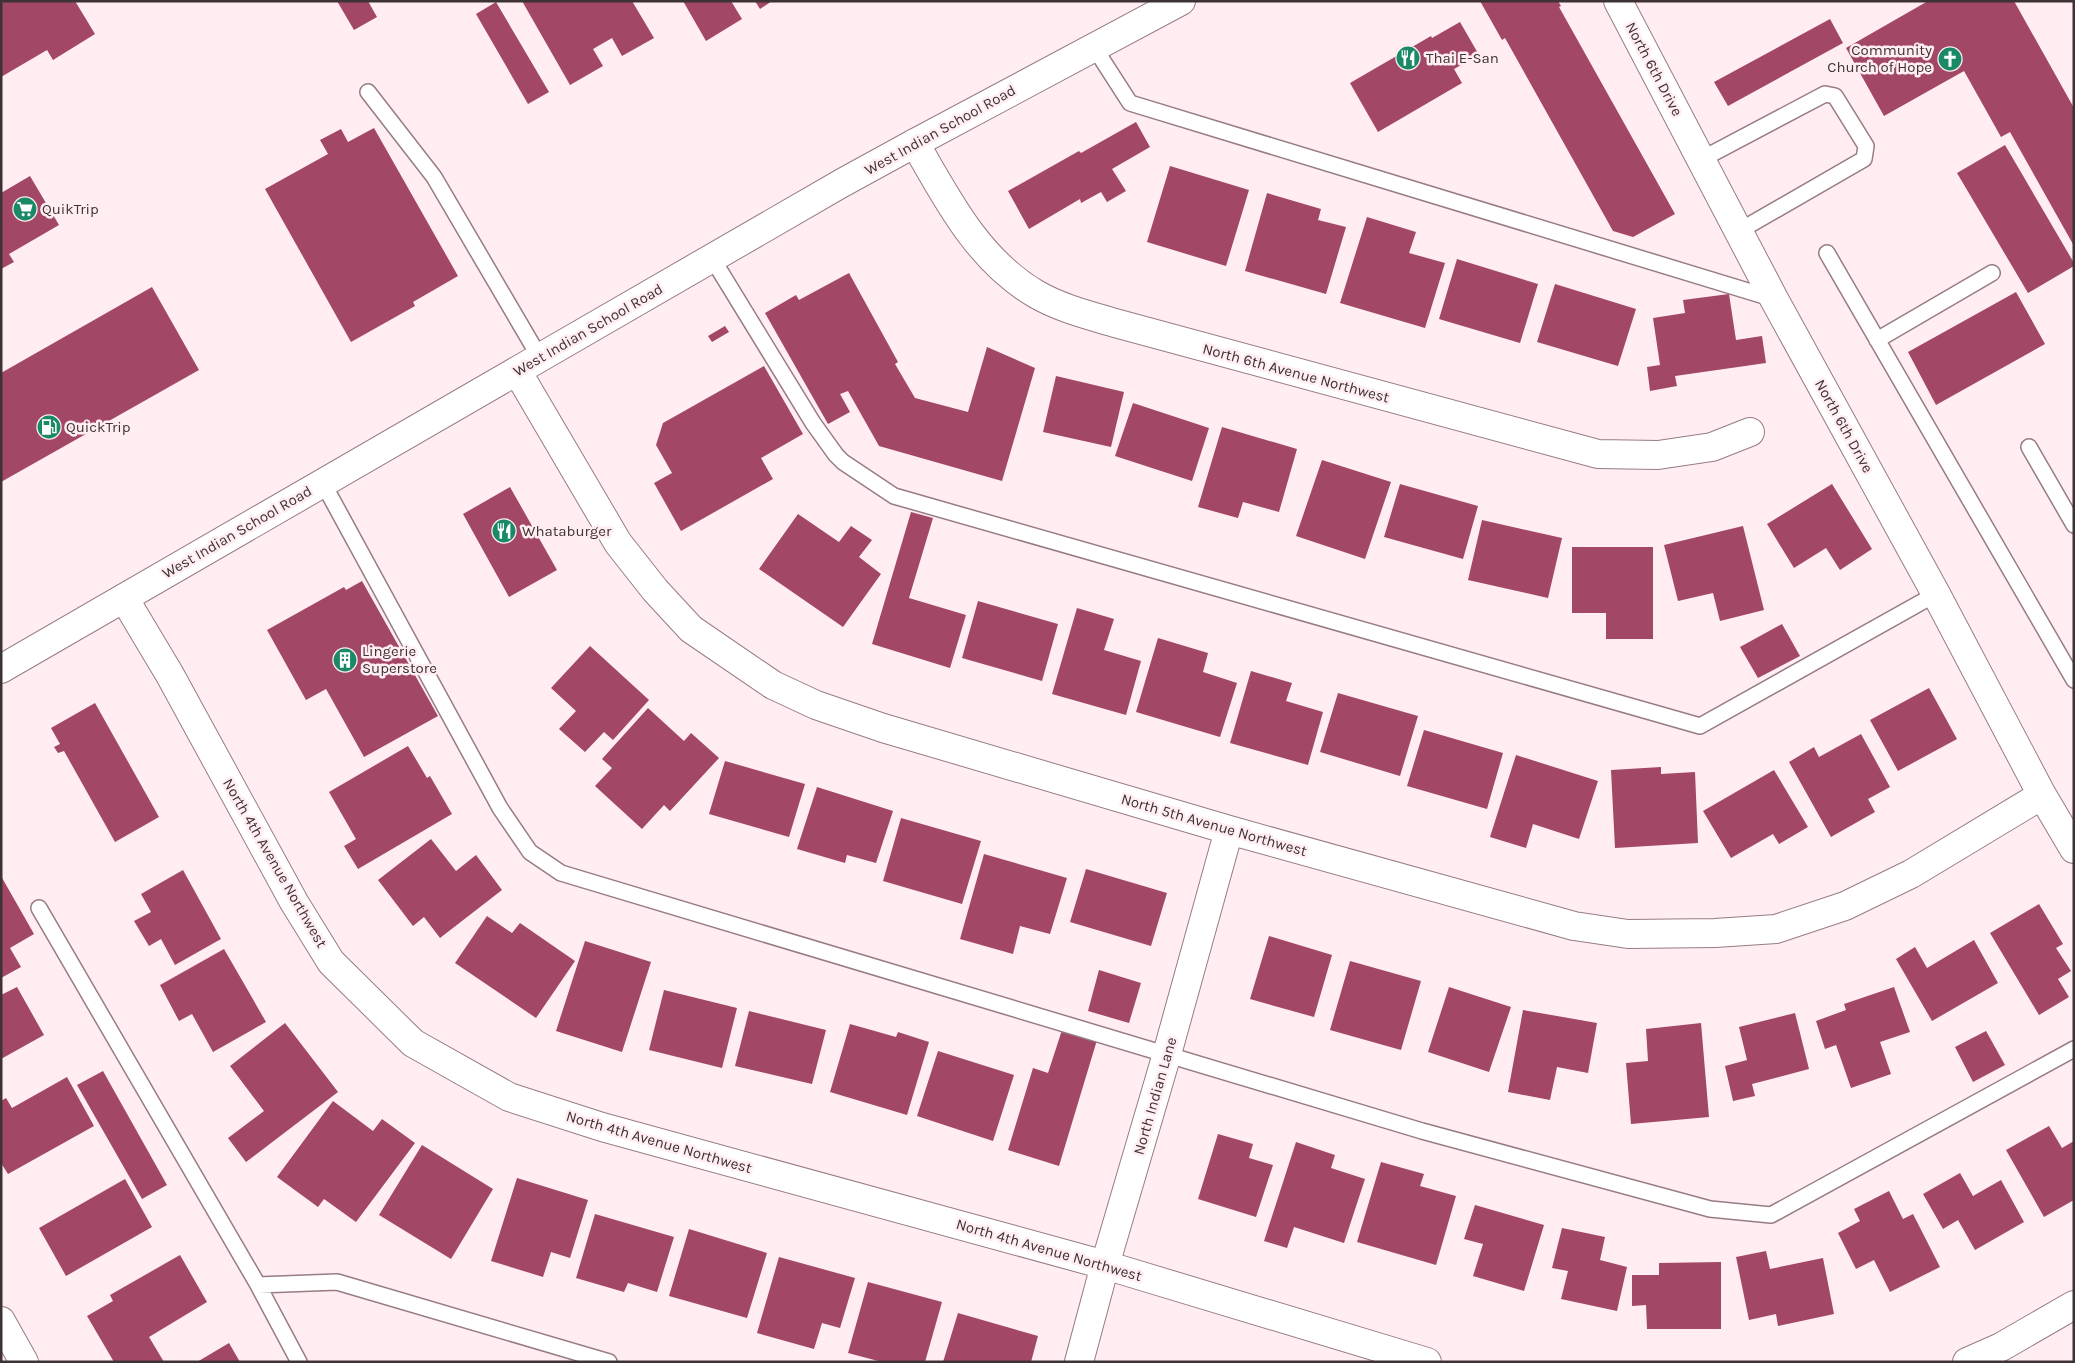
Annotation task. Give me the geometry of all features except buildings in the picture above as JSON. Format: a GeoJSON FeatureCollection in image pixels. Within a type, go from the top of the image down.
{"type":"FeatureCollection","features":[{"type":"Feature","properties":{"kind":"street","name":"West Indian School Road"},"geometry":{"type":"LineString","coordinates":[[1,669],[915,142],[1181,1]]}},
{"type":"Feature","properties":{"kind":"street","name":"North 6th Drive"},"geometry":{"type":"LineString","coordinates":[[1618,1],[1774,299],[1936,594],[2042,795],[2074,849]]}},
{"type":"Feature","properties":{"kind":"street","name":"North 6th Avenue Northwest"},"geometry":{"type":"LineString","coordinates":[[915,142],[959,219],[997,266],[1036,294],[1072,310],[1124,326],[1598,454],[1658,455],[1712,447],[1750,432]]}},
{"type":"Feature","properties":{"kind":"street","name":"North 5th Avenue Northwest"},"geometry":{"type":"LineString","coordinates":[[529,364],[618,543],[655,590],[691,629],[773,685],[816,704],[882,728],[1229,830],[1574,926],[1628,934],[1715,932],[1776,929],[1845,906],[1911,874],[2042,795]]}},
{"type":"Feature","properties":{"kind":"street","name":"North 4th Avenue Northwest"},"geometry":{"type":"LineString","coordinates":[[124,598],[170,675],[294,902],[331,962],[413,1043],[509,1096],[602,1127],[1105,1265],[1427,1362]]}},
{"type":"Feature","properties":{"kind":"street","name":"North Indian Lane"},"geometry":{"type":"LineString","coordinates":[[1079,1362],[1229,830]]}},
{"type":"Feature","properties":{"kind":"street"},"geometry":{"type":"LineString","coordinates":[[1967,1362],[2001,1347],[2074,1305]]}},
{"type":"Feature","properties":{"kind":"street"},"geometry":{"type":"LineString","coordinates":[[1,1321],[24,1362]]}},
{"type":"Feature","properties":{"kind":"lane"},"geometry":{"type":"LineString","coordinates":[[1094,47],[1130,103],[1774,299]]}},
{"type":"Feature","properties":{"kind":"lane"},"geometry":{"type":"LineString","coordinates":[[368,92],[434,177],[529,364]]}},
{"type":"Feature","properties":{"kind":"lane"},"geometry":{"type":"LineString","coordinates":[[1702,159],[1825,94],[1836,96],[1866,146],[1864,159],[1739,231]]}},
{"type":"Feature","properties":{"kind":"lane"},"geometry":{"type":"LineString","coordinates":[[1827,254],[2074,680]]}},
{"type":"Feature","properties":{"kind":"lane"},"geometry":{"type":"LineString","coordinates":[[712,258],[813,423],[836,455],[843,462],[894,496],[1700,726],[1936,594]]}},
{"type":"Feature","properties":{"kind":"lane"},"geometry":{"type":"LineString","coordinates":[[1877,340],[1992,273]]}},
{"type":"Feature","properties":{"kind":"lane"},"geometry":{"type":"LineString","coordinates":[[2029,447],[2074,525]]}},
{"type":"Feature","properties":{"kind":"lane"},"geometry":{"type":"LineString","coordinates":[[323,483],[500,808],[530,852],[561,873],[612,890],[1422,1131],[1710,1210],[1771,1215],[2074,1049]]}},
{"type":"Feature","properties":{"kind":"lane"},"geometry":{"type":"LineString","coordinates":[[39,908],[258,1285],[299,1362]]}},
{"type":"Feature","properties":{"kind":"lane"},"geometry":{"type":"LineString","coordinates":[[258,1285],[337,1282],[609,1362]]}},
{"type":"Feature","properties":{"kind":"place","name":"Thai E-San"},"geometry":{"type":"Point","coordinates":[1408,58]}},
{"type":"Feature","properties":{"kind":"place","name":"Community Church of Hope"},"geometry":{"type":"Point","coordinates":[1950,59]}},
{"type":"Feature","properties":{"kind":"place","name":"QuikTrip"},"geometry":{"type":"Point","coordinates":[25,209]}},
{"type":"Feature","properties":{"kind":"place","name":"QuickTrip"},"geometry":{"type":"Point","coordinates":[49,427]}},
{"type":"Feature","properties":{"kind":"place","name":"Whataburger"},"geometry":{"type":"Point","coordinates":[504,531]}},
{"type":"Feature","properties":{"kind":"place","name":"Lingerie Superstore"},"geometry":{"type":"Point","coordinates":[345,660]}}]}
